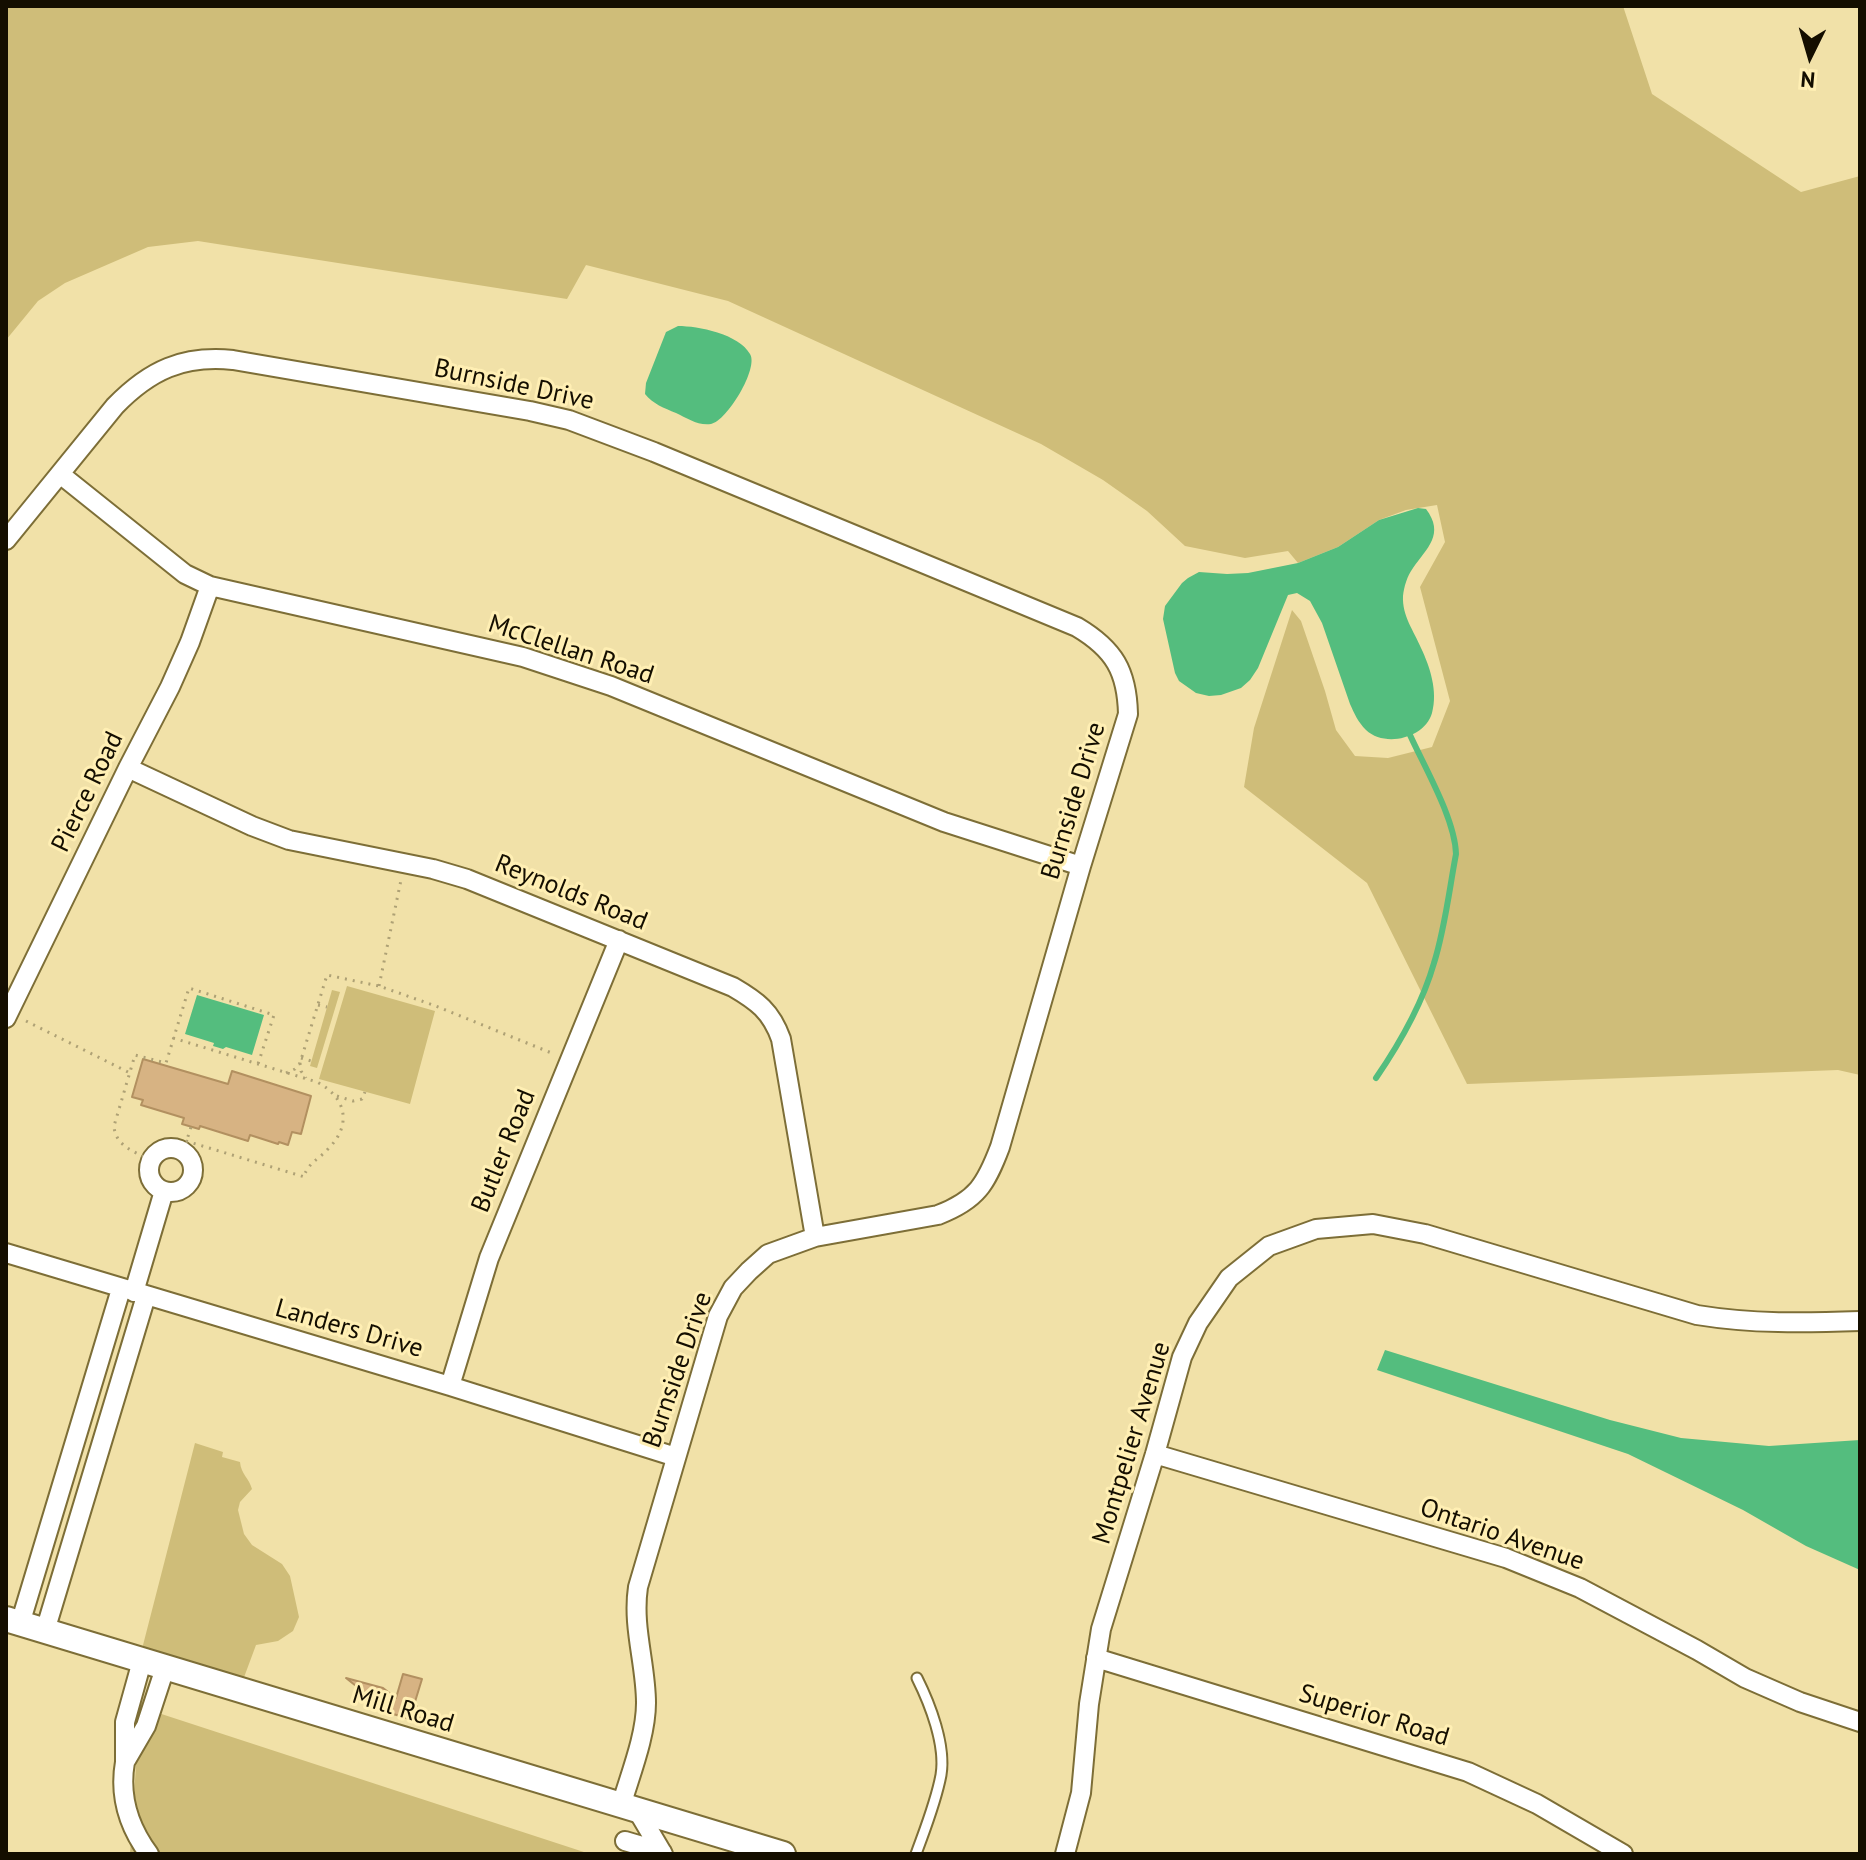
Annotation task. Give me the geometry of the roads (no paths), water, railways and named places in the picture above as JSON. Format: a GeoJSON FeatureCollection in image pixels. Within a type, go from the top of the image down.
{"type":"FeatureCollection","features":[{"type":"Feature","properties":{"kind":"street","name":"Burnside Drive"},"geometry":{"type":"LineString","coordinates":[[6,540],[115,406],[145,379],[170,366],[205,359],[254,363],[530,411],[601,431],[1077,627],[1099,642],[1118,663],[1127,690],[1128,714],[1000,1147],[989,1175],[971,1197],[956,1208],[938,1215],[815,1237],[768,1254],[733,1288],[718,1316],[638,1587],[636,1624],[646,1703],[629,1808]]}},
{"type":"Feature","properties":{"kind":"street","name":"McClellan Road"},"geometry":{"type":"LineString","coordinates":[[60,474],[185,574],[210,586],[523,657],[567,670],[944,822],[1081,866]]}},
{"type":"Feature","properties":{"kind":"street","name":"Pierce Road"},"geometry":{"type":"LineString","coordinates":[[8,1015],[170,687],[210,586]]}},
{"type":"Feature","properties":{"kind":"street","name":"Reynolds Road"},"geometry":{"type":"LineString","coordinates":[[128,768],[289,840],[467,879],[733,987],[759,1003],[776,1024],[781,1039],[815,1237]]}},
{"type":"Feature","properties":{"kind":"street","name":"Butler Road"},"geometry":{"type":"LineString","coordinates":[[450,1386],[489,1258],[619,940]]}},
{"type":"Feature","properties":{"kind":"street"},"geometry":{"type":"LineString","coordinates":[[184,1146],[192,1163],[192,1177],[184,1188],[164,1191],[152,1182],[149,1175],[151,1160],[162,1150],[184,1146]]}},
{"type":"Feature","properties":{"kind":"street"},"geometry":{"type":"LineString","coordinates":[[45,1631],[134,1292],[164,1191]]}},
{"type":"Feature","properties":{"kind":"street","name":"Montpelier Avenue"},"geometry":{"type":"LineString","coordinates":[[1065,1854],[1081,1793],[1089,1704],[1101,1629],[1182,1357],[1198,1323],[1229,1278],[1269,1246],[1316,1229],[1373,1224],[1425,1234],[1697,1315],[1734,1321],[1860,1321]]}},
{"type":"Feature","properties":{"kind":"street","name":"Landers Drive"},"geometry":{"type":"LineString","coordinates":[[6,1253],[676,1457]]}},
{"type":"Feature","properties":{"kind":"street"},"geometry":{"type":"LineString","coordinates":[[13,1622],[134,1292]]}},
{"type":"Feature","properties":{"kind":"street","name":"Ontario Avenue"},"geometry":{"type":"LineString","coordinates":[[1155,1454],[1506,1558],[1580,1588],[1745,1678],[1800,1702],[1860,1722]]}},
{"type":"Feature","properties":{"kind":"street","name":"Mill Road"},"geometry":{"type":"LineString","coordinates":[[13,1622],[783,1854]]}},
{"type":"Feature","properties":{"kind":"street","name":"Superior Road"},"geometry":{"type":"LineString","coordinates":[[1096,1658],[1468,1772],[1537,1804],[1623,1854]]}},
{"type":"Feature","properties":{"kind":"street"},"geometry":{"type":"LineString","coordinates":[[149,1854],[135,1833],[123,1790],[125,1722],[154,1665]]}},
{"type":"Feature","properties":{"kind":"street"},"geometry":{"type":"LineString","coordinates":[[629,1808],[663,1853]]}},
{"type":"Feature","properties":{"kind":"street"},"geometry":{"type":"LineString","coordinates":[[625,1841],[663,1853]]}},
{"type":"Feature","properties":{"kind":"lane"},"geometry":{"type":"LineString","coordinates":[[916,1854],[941,1773],[939,1736],[917,1678]]}},
{"type":"Feature","properties":{"kind":"waterway"},"geometry":{"type":"LineString","coordinates":[[1376,1078],[1410,1023],[1429,979],[1441,936],[1456,854],[1445,810],[1410,735]]}}]}
